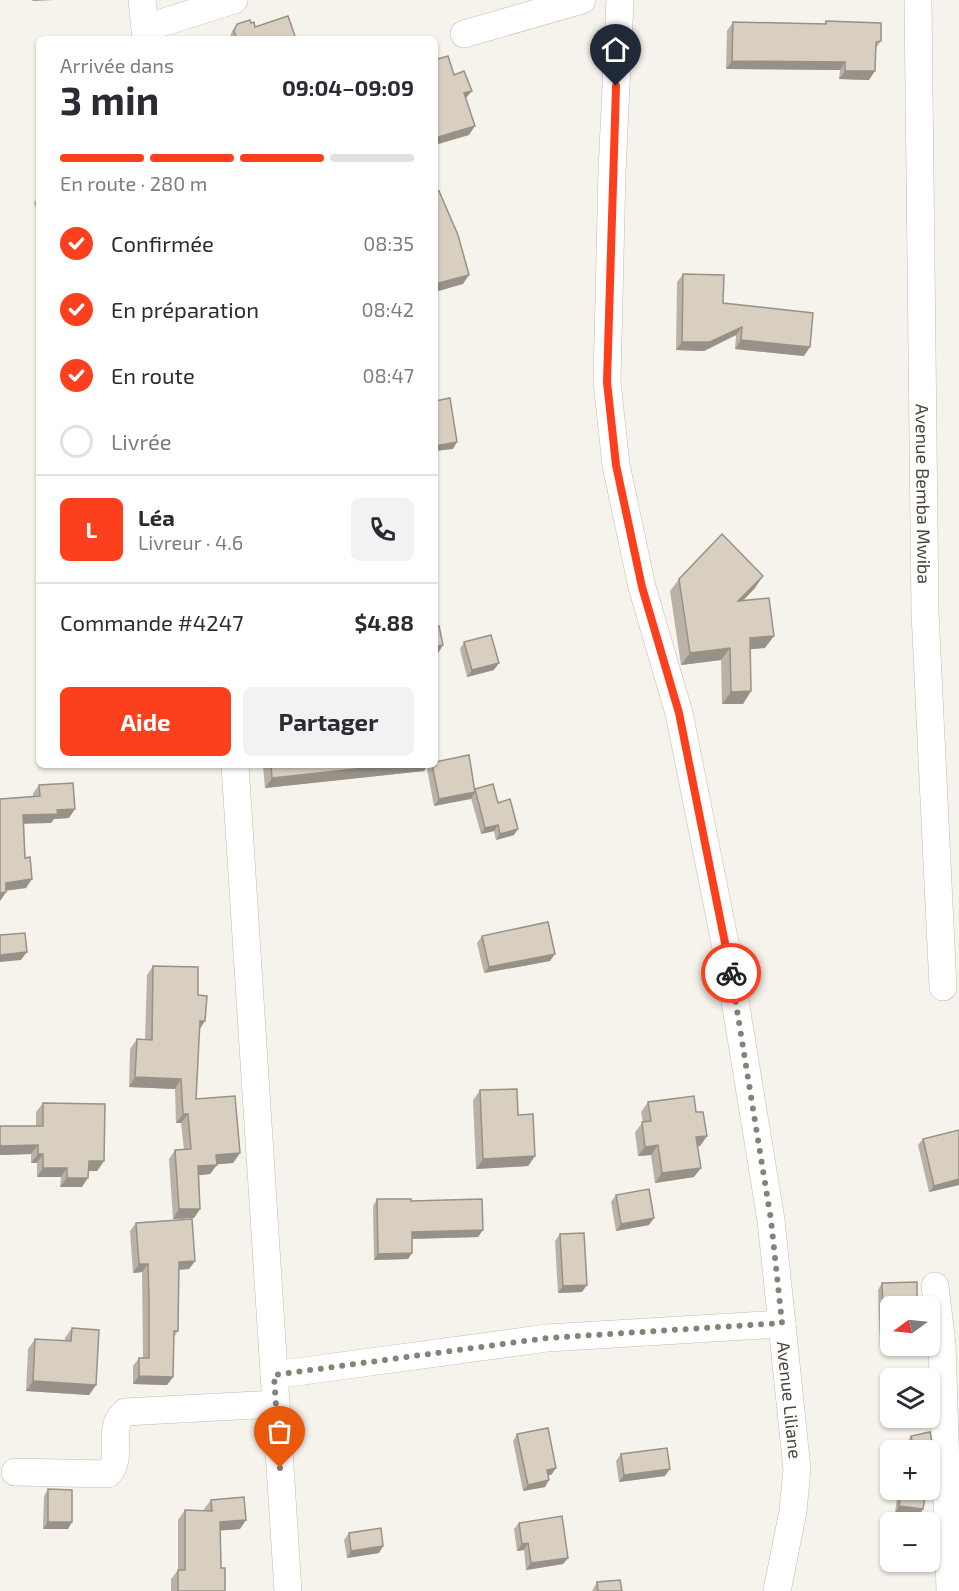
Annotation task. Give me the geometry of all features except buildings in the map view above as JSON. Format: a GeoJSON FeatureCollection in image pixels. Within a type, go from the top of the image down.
{"type":"FeatureCollection","features":[{"type":"Feature","properties":{"kind":"street"},"geometry":{"type":"LineString","coordinates":[[142,0],[146,34],[234,0]]}},
{"type":"Feature","properties":{"kind":"street"},"geometry":{"type":"LineString","coordinates":[[464,34],[582,0]]}},
{"type":"Feature","properties":{"kind":"street","name":"Avenue Liliane"},"geometry":{"type":"LineString","coordinates":[[620,0],[612,172],[607,382],[616,465],[642,587],[679,713],[728,958],[771,1220],[797,1469],[793,1511],[777,1591]]}},
{"type":"Feature","properties":{"kind":"street","name":"Avenue Bemba Mwiba"},"geometry":{"type":"LineString","coordinates":[[918,0],[925,612],[943,987]]}},
{"type":"Feature","properties":{"kind":"street"},"geometry":{"type":"LineString","coordinates":[[235,768],[288,1591]]}},
{"type":"Feature","properties":{"kind":"street"},"geometry":{"type":"LineString","coordinates":[[935,1286],[950,1344],[950,1591]]}},
{"type":"Feature","properties":{"kind":"street"},"geometry":{"type":"LineString","coordinates":[[274,1375],[547,1338],[782,1323]]}},
{"type":"Feature","properties":{"kind":"street"},"geometry":{"type":"LineString","coordinates":[[15,1472],[108,1474],[116,1462],[115,1426],[118,1418],[125,1412],[276,1404]]}},
{"type":"Feature","properties":{"kind":"way so far"},"geometry":{"type":"LineString","coordinates":[[280,1468],[274,1375],[547,1338],[782,1323],[771,1220],[731,973]]}},
{"type":"Feature","properties":{"kind":"route"},"geometry":{"type":"LineString","coordinates":[[616,86],[607,382],[616,465],[642,587],[679,713],[731,973]]}}]}
